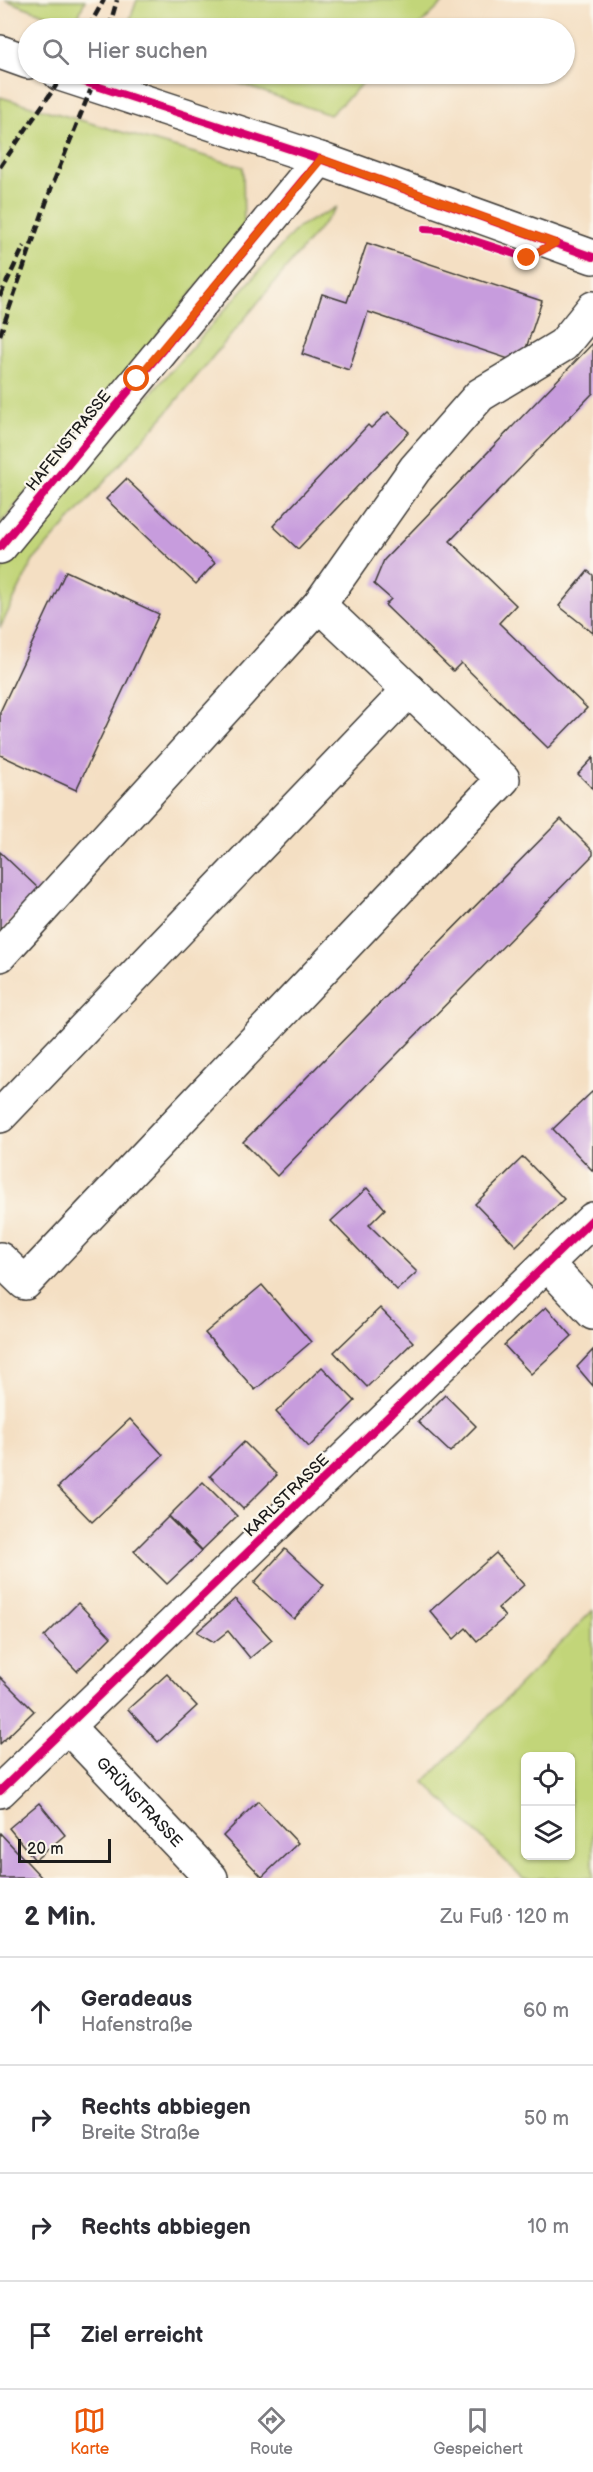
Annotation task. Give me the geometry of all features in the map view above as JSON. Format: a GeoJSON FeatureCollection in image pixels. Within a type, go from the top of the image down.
{"type":"FeatureCollection","features":[{"type":"Feature","properties":{"kind":"street"},"geometry":{"type":"LineString","coordinates":[[0,52],[18,58]]}},
{"type":"Feature","properties":{"kind":"street"},"geometry":{"type":"LineString","coordinates":[[91,84],[321,159],[593,257]]}},
{"type":"Feature","properties":{"kind":"street","name":"HAFENSTRASSE"},"geometry":{"type":"LineString","coordinates":[[0,547],[321,159]]}},
{"type":"Feature","properties":{"kind":"street"},"geometry":{"type":"LineString","coordinates":[[0,954],[319,605],[415,469],[480,395],[563,345],[593,308]]}},
{"type":"Feature","properties":{"kind":"street"},"geometry":{"type":"LineString","coordinates":[[0,1259],[25,1283],[503,779],[319,605]]}},
{"type":"Feature","properties":{"kind":"street"},"geometry":{"type":"LineString","coordinates":[[1,1113],[409,690]]}},
{"type":"Feature","properties":{"kind":"street","name":"KARLSTRASSE"},"geometry":{"type":"LineString","coordinates":[[0,1791],[593,1220]]}},
{"type":"Feature","properties":{"kind":"street"},"geometry":{"type":"LineString","coordinates":[[547,1264],[593,1313]]}},
{"type":"Feature","properties":{"kind":"street","name":"GRÜNSTRASSE"},"geometry":{"type":"LineString","coordinates":[[67,1726],[211,1878]]}},
{"type":"Feature","properties":{"kind":"green space"},"geometry":{"type":"Polygon","coordinates":[[[5,0],[85,0],[78,18],[55,18],[5,0]]]}},
{"type":"Feature","properties":{"kind":"green space"},"geometry":{"type":"Polygon","coordinates":[[[137,0],[446,0],[427,18],[131,18],[137,0]]]}},
{"type":"Feature","properties":{"kind":"green space"},"geometry":{"type":"Polygon","coordinates":[[[241,84],[362,84],[330,115],[241,84]]]}},
{"type":"Feature","properties":{"kind":"green space"},"geometry":{"type":"Polygon","coordinates":[[[0,97],[243,167],[244,230],[0,524],[0,97]]]}},
{"type":"Feature","properties":{"kind":"green space"},"geometry":{"type":"Polygon","coordinates":[[[337,207],[163,417],[33,561],[0,628],[0,575],[11,552],[298,227],[337,207]]]}},
{"type":"Feature","properties":{"kind":"green space"},"geometry":{"type":"Polygon","coordinates":[[[593,1610],[593,1878],[523,1878],[424,1782],[593,1610]]]}},
{"type":"Feature","properties":{"kind":"building"},"geometry":{"type":"Polygon","coordinates":[[[367,243],[542,301],[521,363],[368,312],[349,370],[302,354],[322,294],[347,302],[367,243]]]}},
{"type":"Feature","properties":{"kind":"building"},"geometry":{"type":"Polygon","coordinates":[[[593,343],[593,393],[450,541],[516,605],[499,623],[587,708],[548,748],[461,663],[453,671],[385,605],[391,599],[374,584],[384,560],[593,343]]]}},
{"type":"Feature","properties":{"kind":"building"},"geometry":{"type":"Polygon","coordinates":[[[388,412],[409,432],[298,549],[273,526],[368,425],[371,428],[388,412]]]}},
{"type":"Feature","properties":{"kind":"building"},"geometry":{"type":"Polygon","coordinates":[[[126,479],[215,563],[196,584],[106,499],[126,479]]]}},
{"type":"Feature","properties":{"kind":"building"},"geometry":{"type":"Polygon","coordinates":[[[66,571],[159,614],[76,790],[0,755],[0,712],[66,571]]]}},
{"type":"Feature","properties":{"kind":"building"},"geometry":{"type":"Polygon","coordinates":[[[588,571],[593,575],[593,633],[559,606],[588,571]]]}},
{"type":"Feature","properties":{"kind":"building"},"geometry":{"type":"Polygon","coordinates":[[[593,758],[593,789],[578,774],[593,758]]]}},
{"type":"Feature","properties":{"kind":"building"},"geometry":{"type":"Polygon","coordinates":[[[561,819],[593,851],[593,855],[277,1176],[243,1142],[561,819]]]}},
{"type":"Feature","properties":{"kind":"building"},"geometry":{"type":"Polygon","coordinates":[[[0,852],[40,890],[0,932],[0,852]]]}},
{"type":"Feature","properties":{"kind":"building"},"geometry":{"type":"Polygon","coordinates":[[[593,1091],[593,1171],[553,1129],[593,1091]]]}},
{"type":"Feature","properties":{"kind":"building"},"geometry":{"type":"Polygon","coordinates":[[[523,1157],[564,1199],[516,1246],[475,1204],[523,1157]]]}},
{"type":"Feature","properties":{"kind":"building"},"geometry":{"type":"Polygon","coordinates":[[[367,1188],[385,1209],[369,1225],[417,1272],[397,1290],[331,1221],[367,1188]]]}},
{"type":"Feature","properties":{"kind":"building"},"geometry":{"type":"Polygon","coordinates":[[[262,1285],[311,1342],[255,1390],[205,1333],[262,1285]]]}},
{"type":"Feature","properties":{"kind":"building"},"geometry":{"type":"Polygon","coordinates":[[[546,1307],[572,1336],[531,1374],[504,1345],[546,1307]]]}},
{"type":"Feature","properties":{"kind":"building"},"geometry":{"type":"Polygon","coordinates":[[[380,1308],[413,1342],[367,1387],[334,1352],[380,1308]]]}},
{"type":"Feature","properties":{"kind":"building"},"geometry":{"type":"Polygon","coordinates":[[[593,1350],[593,1386],[577,1367],[593,1350]]]}},
{"type":"Feature","properties":{"kind":"building"},"geometry":{"type":"Polygon","coordinates":[[[322,1367],[355,1401],[309,1447],[276,1412],[322,1367]]]}},
{"type":"Feature","properties":{"kind":"building"},"geometry":{"type":"Polygon","coordinates":[[[445,1395],[476,1426],[450,1452],[418,1422],[445,1395]]]}},
{"type":"Feature","properties":{"kind":"building"},"geometry":{"type":"Polygon","coordinates":[[[130,1419],[163,1455],[92,1522],[58,1487],[130,1419]]]}},
{"type":"Feature","properties":{"kind":"building"},"geometry":{"type":"Polygon","coordinates":[[[244,1442],[277,1475],[243,1509],[210,1476],[244,1442]]]}},
{"type":"Feature","properties":{"kind":"building"},"geometry":{"type":"Polygon","coordinates":[[[203,1482],[237,1516],[202,1550],[169,1516],[203,1482]]]}},
{"type":"Feature","properties":{"kind":"building"},"geometry":{"type":"Polygon","coordinates":[[[168,1517],[202,1551],[167,1584],[134,1551],[168,1517]]]}},
{"type":"Feature","properties":{"kind":"building"},"geometry":{"type":"Polygon","coordinates":[[[285,1549],[324,1585],[294,1619],[254,1583],[285,1549]]]}},
{"type":"Feature","properties":{"kind":"building"},"geometry":{"type":"Polygon","coordinates":[[[496,1553],[524,1585],[498,1608],[505,1617],[477,1641],[466,1628],[454,1639],[430,1611],[496,1553]]]}},
{"type":"Feature","properties":{"kind":"building"},"geometry":{"type":"Polygon","coordinates":[[[235,1599],[272,1640],[250,1658],[228,1631],[214,1642],[197,1632],[235,1599]]]}},
{"type":"Feature","properties":{"kind":"building"},"geometry":{"type":"Polygon","coordinates":[[[78,1603],[111,1637],[77,1671],[44,1637],[78,1603]]]}},
{"type":"Feature","properties":{"kind":"building"},"geometry":{"type":"Polygon","coordinates":[[[167,1674],[197,1706],[158,1742],[128,1709],[167,1674]]]}},
{"type":"Feature","properties":{"kind":"building"},"geometry":{"type":"Polygon","coordinates":[[[0,1677],[34,1711],[0,1744],[0,1677]]]}},
{"type":"Feature","properties":{"kind":"building"},"geometry":{"type":"Polygon","coordinates":[[[258,1801],[298,1843],[262,1877],[223,1836],[258,1801]]]}},
{"type":"Feature","properties":{"kind":"building"},"geometry":{"type":"Polygon","coordinates":[[[39,1803],[65,1835],[35,1860],[9,1828],[39,1803]]]}},
{"type":"Feature","properties":{"kind":"building"},"geometry":{"type":"Polygon","coordinates":[[[0,1833],[42,1878],[0,1878],[0,1833]]]}},
{"type":"Feature","properties":{"kind":"railway"},"geometry":{"type":"LineString","coordinates":[[94,18],[104,0]]}},
{"type":"Feature","properties":{"kind":"railway"},"geometry":{"type":"LineString","coordinates":[[112,18],[117,0]]}},
{"type":"Feature","properties":{"kind":"railway"},"geometry":{"type":"LineString","coordinates":[[0,167],[57,84]]}},
{"type":"Feature","properties":{"kind":"railway"},"geometry":{"type":"LineString","coordinates":[[0,335],[52,186],[93,84]]}},
{"type":"Feature","properties":{"kind":"railway"},"geometry":{"type":"LineString","coordinates":[[0,296],[24,246]]}},
{"type":"Feature","properties":{"kind":"cycle path"},"geometry":{"type":"LineString","coordinates":[[91,84],[320,159],[593,257]]}},
{"type":"Feature","properties":{"kind":"cycle path"},"geometry":{"type":"LineString","coordinates":[[0,547],[320,159]]}},
{"type":"Feature","properties":{"kind":"cycle path"},"geometry":{"type":"LineString","coordinates":[[425,229],[441,230],[527,258],[555,243]]}},
{"type":"Feature","properties":{"kind":"cycle path"},"geometry":{"type":"LineString","coordinates":[[0,1791],[593,1219]]}},
{"type":"Feature","properties":{"kind":"route"},"geometry":{"type":"LineString","coordinates":[[137,379],[321,159],[555,243],[527,258]]}}]}
